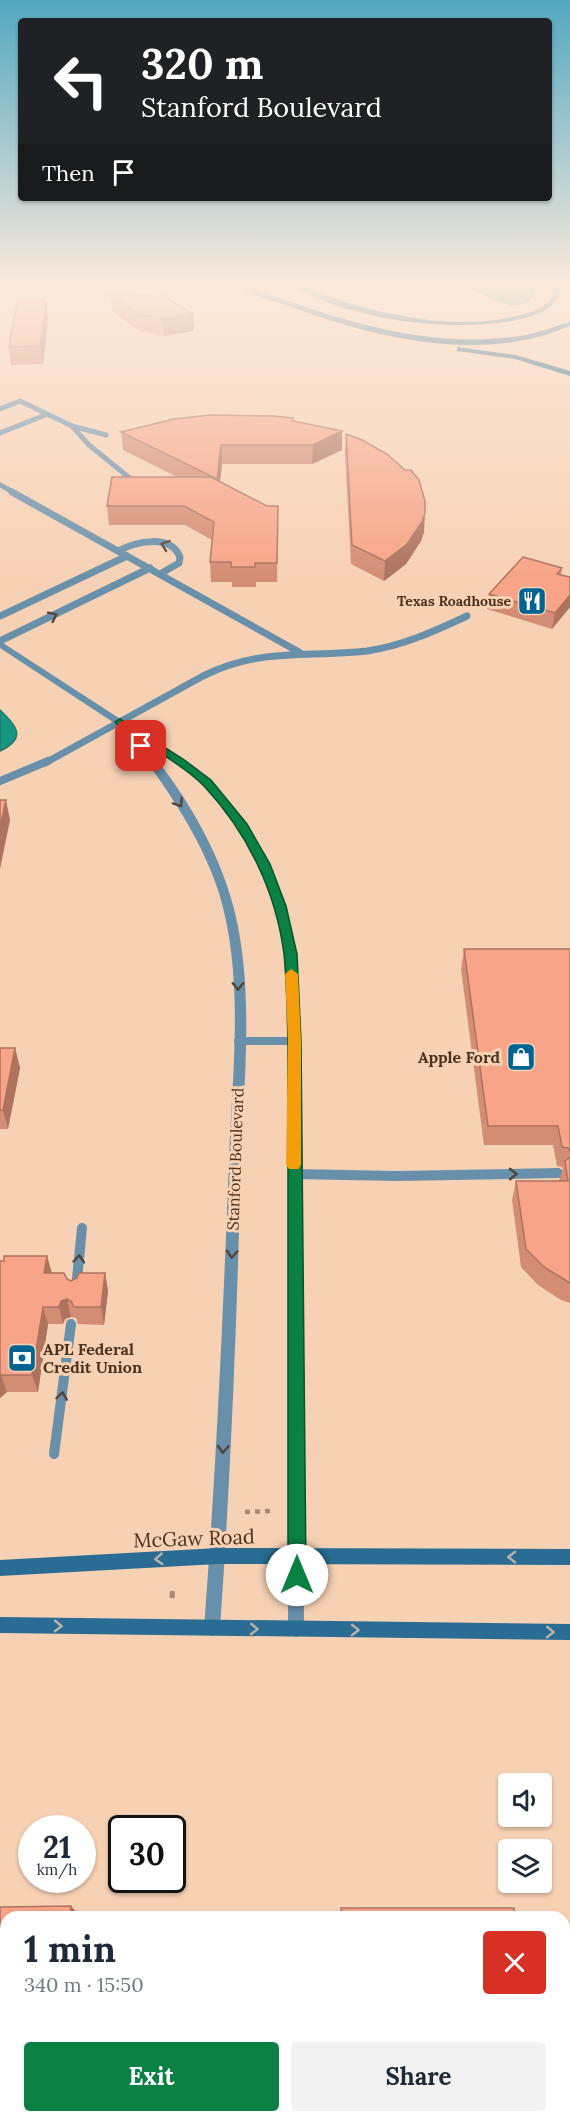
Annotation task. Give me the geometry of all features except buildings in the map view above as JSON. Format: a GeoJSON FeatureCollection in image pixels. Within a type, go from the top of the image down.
{"type":"FeatureCollection","features":[{"type":"Feature","properties":{"kind":"street","name":"Stanford Boulevard"},"geometry":{"type":"LineString","coordinates":[[0,642],[179,761],[207,783],[243,827],[264,864],[280,906],[290,954],[295,1041],[296,1629]]}},
{"type":"Feature","properties":{"kind":"street","name":"Stanford Boulevard"},"geometry":{"type":"LineString","coordinates":[[120,722],[141,746],[200,836],[217,874],[230,913],[237,958],[238,1041],[233,1228],[218,1556],[212,1628]]}},
{"type":"Feature","properties":{"kind":"street","name":"McGaw Road"},"geometry":{"type":"LineString","coordinates":[[0,1568],[218,1556],[570,1557]]}},
{"type":"Feature","properties":{"kind":"street"},"geometry":{"type":"LineString","coordinates":[[0,1625],[570,1632]]}},
{"type":"Feature","properties":{"kind":"lane"},"geometry":{"type":"LineString","coordinates":[[0,409],[20,401],[72,426],[106,435]]}},
{"type":"Feature","properties":{"kind":"lane"},"geometry":{"type":"LineString","coordinates":[[0,433],[48,414]]}},
{"type":"Feature","properties":{"kind":"lane"},"geometry":{"type":"LineString","coordinates":[[72,426],[89,445],[139,486]]}},
{"type":"Feature","properties":{"kind":"lane"},"geometry":{"type":"LineString","coordinates":[[0,485],[299,652]]}},
{"type":"Feature","properties":{"kind":"lane"},"geometry":{"type":"LineString","coordinates":[[118,550],[146,542],[172,547],[181,558],[179,563],[160,574]]}},
{"type":"Feature","properties":{"kind":"lane"},"geometry":{"type":"LineString","coordinates":[[0,616],[128,556]]}},
{"type":"Feature","properties":{"kind":"lane"},"geometry":{"type":"LineString","coordinates":[[0,642],[150,568]]}},
{"type":"Feature","properties":{"kind":"lane"},"geometry":{"type":"LineString","coordinates":[[0,781],[74,748],[224,666],[257,656],[299,652],[361,651],[398,646],[467,616]]}},
{"type":"Feature","properties":{"kind":"lane"},"geometry":{"type":"LineString","coordinates":[[238,1041],[295,1041]]}},
{"type":"Feature","properties":{"kind":"lane"},"geometry":{"type":"LineString","coordinates":[[294,1174],[397,1176],[558,1173]]}},
{"type":"Feature","properties":{"kind":"lane"},"geometry":{"type":"LineString","coordinates":[[76,1291],[82,1228]]}},
{"type":"Feature","properties":{"kind":"lane"},"geometry":{"type":"LineString","coordinates":[[54,1454],[71,1324]]}},
{"type":"Feature","properties":{"kind":"path"},"geometry":{"type":"LineString","coordinates":[[245,1512],[271,1511]]}},
{"type":"Feature","properties":{"kind":"path"},"geometry":{"type":"LineString","coordinates":[[172,1598],[173,1584]]}},
{"type":"Feature","properties":{"kind":"water"},"geometry":{"type":"Polygon","coordinates":[[[0,710],[15,727],[16,737],[0,751],[0,710]]]}},
{"type":"Feature","properties":{"kind":"slow traffic"},"geometry":{"type":"LineString","coordinates":[[291,974],[295,1041],[294,1164]]}},
{"type":"Feature","properties":{"kind":"place","name":"Texas Roadhouse"},"geometry":{"type":"Point","coordinates":[532,601]}},
{"type":"Feature","properties":{"kind":"place","name":"Apple Ford"},"geometry":{"type":"Point","coordinates":[521,1057]}},
{"type":"Feature","properties":{"kind":"place","name":"APL Federal Credit Union"},"geometry":{"type":"Point","coordinates":[22,1358]}},
{"type":"Feature","properties":{"kind":"route"},"geometry":{"type":"LineString","coordinates":[[141,746],[120,722],[179,761],[207,783],[243,827],[264,864],[280,906],[290,954],[295,1041],[297,1575]]}}]}
